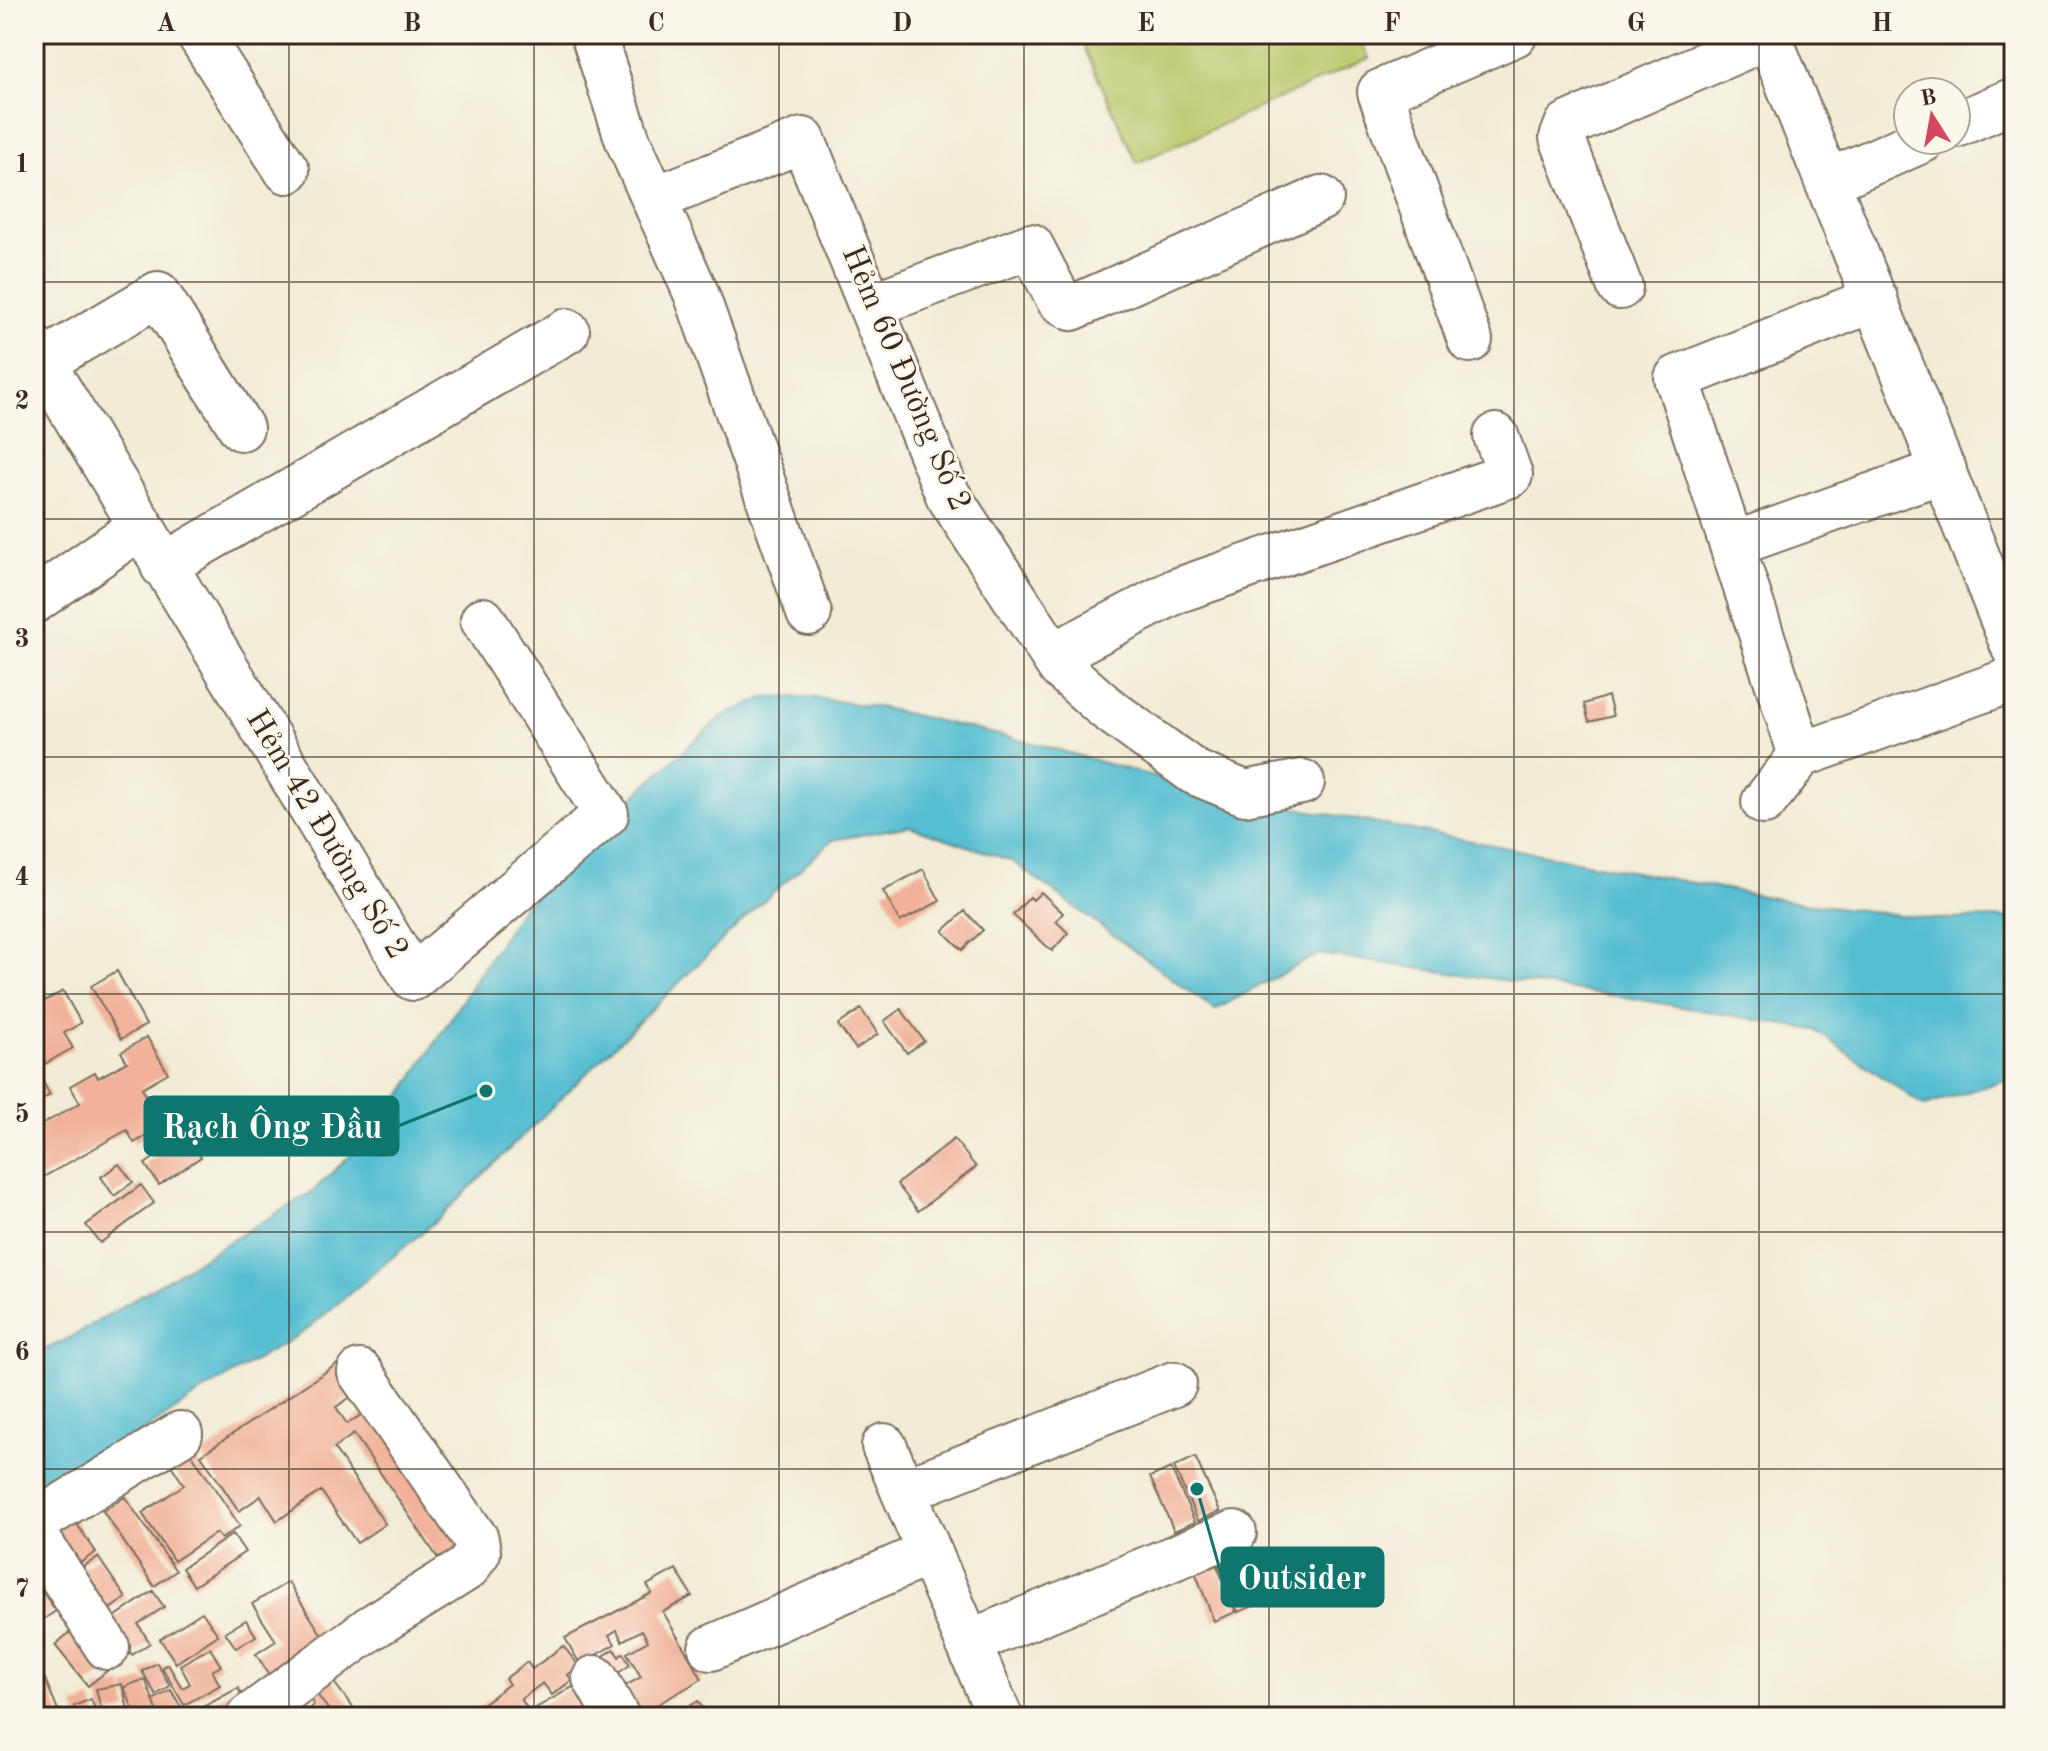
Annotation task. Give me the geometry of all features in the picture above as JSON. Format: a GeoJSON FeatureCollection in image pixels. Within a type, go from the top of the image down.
{"type":"FeatureCollection","features":[{"type":"Feature","properties":{"kind":"street"},"geometry":{"type":"LineString","coordinates":[[199,34],[287,171]]}},
{"type":"Feature","properties":{"kind":"street"},"geometry":{"type":"LineString","coordinates":[[593,34],[628,141],[696,293],[809,613]]}},
{"type":"Feature","properties":{"kind":"street"},"geometry":{"type":"LineString","coordinates":[[1470,340],[1380,92],[1515,34]]}},
{"type":"Feature","properties":{"kind":"street"},"geometry":{"type":"LineString","coordinates":[[1620,287],[1562,138],[1567,125],[1770,35],[2014,648]]}},
{"type":"Feature","properties":{"kind":"street"},"geometry":{"type":"LineString","coordinates":[[1972,118],[2014,100]]}},
{"type":"Feature","properties":{"kind":"street","name":"Hẻm 60 Đường Số 2"},"geometry":{"type":"LineString","coordinates":[[654,199],[803,140],[948,495],[1060,667],[1105,707],[1194,772],[1245,793],[1302,782]]}},
{"type":"Feature","properties":{"kind":"street"},"geometry":{"type":"LineString","coordinates":[[1827,182],[1892,154]]}},
{"type":"Feature","properties":{"kind":"street"},"geometry":{"type":"LineString","coordinates":[[872,305],[1031,246],[1059,300],[1072,308],[1321,198]]}},
{"type":"Feature","properties":{"kind":"street","name":"Hẻm 42 Đường Số 2"},"geometry":{"type":"LineString","coordinates":[[241,428],[158,294],[38,355],[413,978],[606,814],[483,620]]}},
{"type":"Feature","properties":{"kind":"street"},"geometry":{"type":"LineString","coordinates":[[1801,755],[1677,378],[1875,299]]}},
{"type":"Feature","properties":{"kind":"street"},"geometry":{"type":"LineString","coordinates":[[163,566],[567,331]]}},
{"type":"Feature","properties":{"kind":"street"},"geometry":{"type":"LineString","coordinates":[[1054,655],[1176,591],[1510,475],[1496,436]]}},
{"type":"Feature","properties":{"kind":"street"},"geometry":{"type":"LineString","coordinates":[[1732,545],[1944,470]]}},
{"type":"Feature","properties":{"kind":"street"},"geometry":{"type":"LineString","coordinates":[[34,601],[140,527]]}},
{"type":"Feature","properties":{"kind":"street"},"geometry":{"type":"LineString","coordinates":[[1764,802],[1801,755],[2014,679]]}},
{"type":"Feature","properties":{"kind":"street"},"geometry":{"type":"LineString","coordinates":[[249,1717],[369,1629],[467,1568],[478,1552],[476,1539],[360,1372]]}},
{"type":"Feature","properties":{"kind":"street"},"geometry":{"type":"LineString","coordinates":[[903,1491],[1174,1384]]}},
{"type":"Feature","properties":{"kind":"street"},"geometry":{"type":"LineString","coordinates":[[34,1523],[180,1434]]}},
{"type":"Feature","properties":{"kind":"street"},"geometry":{"type":"LineString","coordinates":[[884,1446],[1000,1717]]}},
{"type":"Feature","properties":{"kind":"street"},"geometry":{"type":"LineString","coordinates":[[34,1533],[107,1647]]}},
{"type":"Feature","properties":{"kind":"street"},"geometry":{"type":"LineString","coordinates":[[968,1643],[1234,1533]]}},
{"type":"Feature","properties":{"kind":"street"},"geometry":{"type":"LineString","coordinates":[[711,1648],[929,1553]]}},
{"type":"Feature","properties":{"kind":"street"},"geometry":{"type":"LineString","coordinates":[[595,1678],[617,1717]]}},
{"type":"Feature","properties":{"kind":"green space"},"geometry":{"type":"Polygon","coordinates":[[[1078,34],[1358,34],[1369,58],[1137,163],[1078,34]]]}},
{"type":"Feature","properties":{"kind":"water"},"geometry":{"type":"Polygon","coordinates":[[[809,697],[883,708],[1045,746],[1200,790],[1789,901],[1930,919],[2014,918],[2014,1077],[1924,1106],[1815,1030],[1630,998],[1318,954],[1215,1010],[1012,861],[909,826],[833,840],[753,910],[440,1217],[305,1331],[197,1395],[34,1506],[34,1355],[73,1336],[312,1192],[383,1124],[521,909],[647,784],[722,716],[764,698],[809,697]]]}},
{"type":"Feature","properties":{"kind":"building"},"geometry":{"type":"Polygon","coordinates":[[[1608,696],[1613,716],[1589,722],[1584,704],[1608,696]]]}},
{"type":"Feature","properties":{"kind":"building"},"geometry":{"type":"Polygon","coordinates":[[[923,869],[940,901],[900,922],[883,891],[923,869]]]}},
{"type":"Feature","properties":{"kind":"building"},"geometry":{"type":"Polygon","coordinates":[[[1041,892],[1063,913],[1056,921],[1068,933],[1052,951],[1013,915],[1030,897],[1033,900],[1041,892]]]}},
{"type":"Feature","properties":{"kind":"building"},"geometry":{"type":"Polygon","coordinates":[[[965,911],[983,930],[962,950],[943,931],[965,911]]]}},
{"type":"Feature","properties":{"kind":"building"},"geometry":{"type":"Polygon","coordinates":[[[117,971],[146,1025],[121,1039],[91,986],[117,971]]]}},
{"type":"Feature","properties":{"kind":"building"},"geometry":{"type":"Polygon","coordinates":[[[63,991],[81,1023],[64,1033],[73,1048],[36,1069],[50,1095],[34,1104],[34,1007],[63,991]]]}},
{"type":"Feature","properties":{"kind":"building"},"geometry":{"type":"Polygon","coordinates":[[[861,1009],[878,1034],[856,1049],[838,1025],[861,1009]]]}},
{"type":"Feature","properties":{"kind":"building"},"geometry":{"type":"Polygon","coordinates":[[[901,1009],[924,1041],[907,1053],[884,1021],[901,1009]]]}},
{"type":"Feature","properties":{"kind":"building"},"geometry":{"type":"Polygon","coordinates":[[[147,1037],[168,1073],[142,1088],[156,1114],[151,1116],[158,1130],[134,1143],[127,1130],[36,1181],[34,1129],[80,1103],[70,1086],[95,1072],[98,1078],[127,1062],[121,1052],[147,1037]]]}},
{"type":"Feature","properties":{"kind":"building"},"geometry":{"type":"Polygon","coordinates":[[[186,1136],[201,1157],[159,1185],[145,1164],[186,1136]]]}},
{"type":"Feature","properties":{"kind":"building"},"geometry":{"type":"Polygon","coordinates":[[[954,1139],[976,1167],[918,1211],[897,1184],[954,1139]]]}},
{"type":"Feature","properties":{"kind":"building"},"geometry":{"type":"Polygon","coordinates":[[[119,1164],[133,1182],[114,1196],[101,1177],[119,1164]]]}},
{"type":"Feature","properties":{"kind":"building"},"geometry":{"type":"Polygon","coordinates":[[[141,1185],[154,1203],[100,1243],[86,1225],[141,1185]]]}},
{"type":"Feature","properties":{"kind":"building"},"geometry":{"type":"Polygon","coordinates":[[[342,1361],[361,1390],[336,1407],[347,1424],[379,1403],[479,1552],[448,1573],[354,1434],[334,1448],[385,1524],[357,1543],[321,1491],[277,1521],[261,1496],[239,1511],[201,1455],[342,1361]]]}},
{"type":"Feature","properties":{"kind":"building"},"geometry":{"type":"Polygon","coordinates":[[[188,1449],[240,1526],[221,1539],[216,1533],[174,1561],[142,1513],[184,1485],[169,1462],[188,1449]]]}},
{"type":"Feature","properties":{"kind":"building"},"geometry":{"type":"Polygon","coordinates":[[[1195,1457],[1220,1511],[1198,1521],[1174,1467],[1195,1457]]]}},
{"type":"Feature","properties":{"kind":"building"},"geometry":{"type":"Polygon","coordinates":[[[1171,1468],[1195,1522],[1174,1531],[1150,1477],[1171,1468]]]}},
{"type":"Feature","properties":{"kind":"building"},"geometry":{"type":"Polygon","coordinates":[[[125,1497],[176,1571],[154,1586],[103,1511],[125,1497]]]}},
{"type":"Feature","properties":{"kind":"building"},"geometry":{"type":"Polygon","coordinates":[[[72,1517],[96,1552],[74,1567],[50,1532],[72,1517]]]}},
{"type":"Feature","properties":{"kind":"building"},"geometry":{"type":"Polygon","coordinates":[[[233,1534],[245,1552],[194,1586],[182,1568],[233,1534]]]}},
{"type":"Feature","properties":{"kind":"building"},"geometry":{"type":"Polygon","coordinates":[[[1239,1552],[1259,1604],[1238,1612],[1217,1560],[1239,1552]]]}},
{"type":"Feature","properties":{"kind":"building"},"geometry":{"type":"Polygon","coordinates":[[[98,1557],[126,1598],[105,1612],[77,1571],[98,1557]]]}},
{"type":"Feature","properties":{"kind":"building"},"geometry":{"type":"Polygon","coordinates":[[[1215,1561],[1236,1612],[1214,1621],[1194,1569],[1215,1561]]]}},
{"type":"Feature","properties":{"kind":"building"},"geometry":{"type":"Polygon","coordinates":[[[676,1569],[692,1596],[663,1612],[702,1679],[641,1714],[625,1686],[641,1677],[627,1653],[648,1641],[642,1630],[622,1641],[617,1630],[609,1635],[615,1644],[580,1664],[565,1638],[652,1593],[647,1585],[676,1569]]]}},
{"type":"Feature","properties":{"kind":"building"},"geometry":{"type":"Polygon","coordinates":[[[34,1579],[56,1611],[39,1622],[34,1615],[34,1579]]]}},
{"type":"Feature","properties":{"kind":"building"},"geometry":{"type":"Polygon","coordinates":[[[288,1582],[325,1640],[277,1687],[256,1654],[276,1641],[252,1604],[288,1582]]]}},
{"type":"Feature","properties":{"kind":"building"},"geometry":{"type":"Polygon","coordinates":[[[153,1591],[164,1607],[138,1624],[150,1643],[132,1655],[110,1620],[153,1591]]]}},
{"type":"Feature","properties":{"kind":"building"},"geometry":{"type":"Polygon","coordinates":[[[202,1612],[218,1635],[176,1663],[160,1639],[202,1612]]]}},
{"type":"Feature","properties":{"kind":"building"},"geometry":{"type":"Polygon","coordinates":[[[246,1620],[256,1636],[236,1648],[225,1632],[246,1620]]]}},
{"type":"Feature","properties":{"kind":"building"},"geometry":{"type":"Polygon","coordinates":[[[70,1632],[117,1663],[88,1686],[55,1645],[70,1632]]]}},
{"type":"Feature","properties":{"kind":"building"},"geometry":{"type":"Polygon","coordinates":[[[563,1646],[579,1666],[568,1675],[572,1680],[552,1695],[543,1683],[521,1699],[527,1708],[515,1717],[465,1717],[509,1684],[505,1679],[527,1662],[532,1669],[563,1646]]]}},
{"type":"Feature","properties":{"kind":"building"},"geometry":{"type":"Polygon","coordinates":[[[210,1648],[221,1666],[212,1671],[220,1685],[184,1705],[162,1667],[168,1664],[182,1688],[190,1684],[180,1665],[210,1648]]]}},
{"type":"Feature","properties":{"kind":"building"},"geometry":{"type":"Polygon","coordinates":[[[614,1649],[619,1657],[623,1653],[630,1665],[608,1680],[595,1662],[614,1649]]]}},
{"type":"Feature","properties":{"kind":"building"},"geometry":{"type":"Polygon","coordinates":[[[36,1658],[61,1717],[35,1717],[36,1658]]]}},
{"type":"Feature","properties":{"kind":"building"},"geometry":{"type":"Polygon","coordinates":[[[157,1663],[170,1686],[156,1695],[142,1671],[157,1663]]]}},
{"type":"Feature","properties":{"kind":"building"},"geometry":{"type":"Polygon","coordinates":[[[327,1673],[360,1717],[334,1717],[310,1685],[327,1673]]]}},
{"type":"Feature","properties":{"kind":"building"},"geometry":{"type":"Polygon","coordinates":[[[145,1679],[153,1700],[171,1690],[187,1717],[136,1717],[124,1687],[145,1679]]]}},
{"type":"Feature","properties":{"kind":"building"},"geometry":{"type":"Polygon","coordinates":[[[587,1679],[602,1717],[520,1717],[587,1679]]]}},
{"type":"Feature","properties":{"kind":"building"},"geometry":{"type":"Polygon","coordinates":[[[122,1684],[128,1710],[103,1716],[96,1689],[122,1684]]]}},
{"type":"Feature","properties":{"kind":"building"},"geometry":{"type":"Polygon","coordinates":[[[238,1688],[250,1711],[240,1717],[191,1717],[190,1714],[238,1688]]]}},
{"type":"Feature","properties":{"kind":"building"},"geometry":{"type":"Polygon","coordinates":[[[303,1690],[314,1705],[298,1717],[266,1717],[303,1690]]]}},
{"type":"Feature","properties":{"kind":"building"},"geometry":{"type":"Polygon","coordinates":[[[91,1699],[98,1717],[78,1717],[74,1706],[91,1699]]]}},
{"type":"Feature","properties":{"kind":"building"},"geometry":{"type":"Polygon","coordinates":[[[698,1701],[708,1717],[671,1717],[698,1701]]]}},
{"type":"Feature","properties":{"kind":"place","name":"Rạch Ông Đầu"},"geometry":{"type":"Point","coordinates":[486,1091]}},
{"type":"Feature","properties":{"kind":"place","name":"Outsider"},"geometry":{"type":"Point","coordinates":[1197,1489]}}]}
